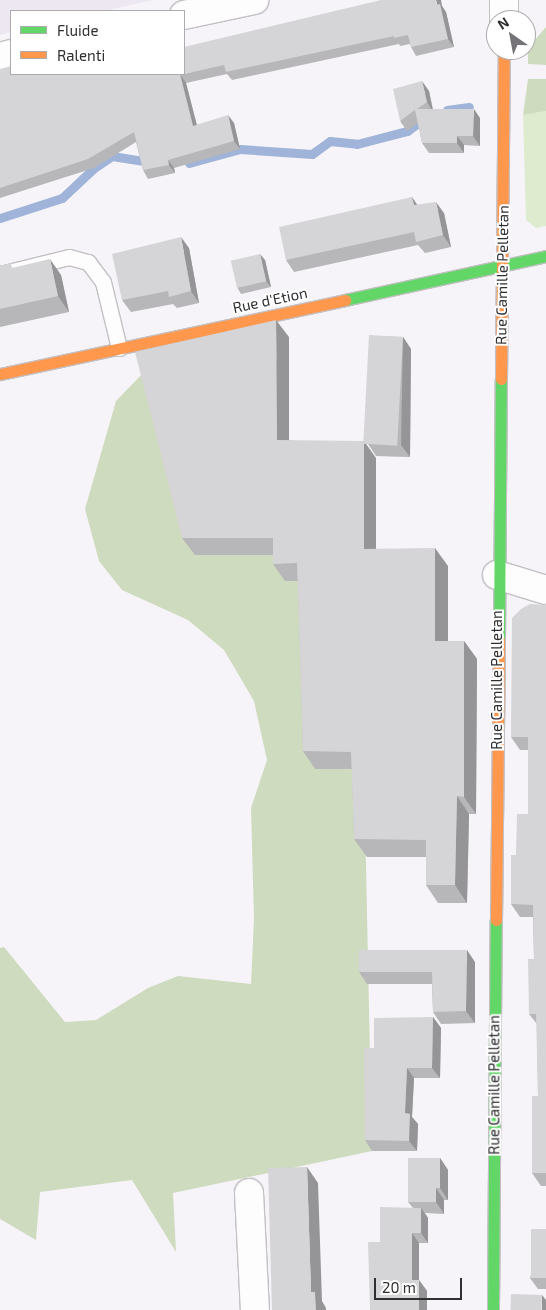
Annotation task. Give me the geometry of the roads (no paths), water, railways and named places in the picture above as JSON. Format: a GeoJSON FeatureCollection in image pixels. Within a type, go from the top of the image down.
{"type":"FeatureCollection","features":[{"type":"Feature","properties":{"kind":"street"},"geometry":{"type":"LineString","coordinates":[[185,15],[254,0]]}},
{"type":"Feature","properties":{"kind":"street","name":"Rue Camille Pelletan"},"geometry":{"type":"LineString","coordinates":[[493,1310],[497,575],[502,298],[499,264],[504,238],[504,60]]}},
{"type":"Feature","properties":{"kind":"street","name":"Rue d'Etion"},"geometry":{"type":"LineString","coordinates":[[0,374],[499,264],[546,256]]}},
{"type":"Feature","properties":{"kind":"street"},"geometry":{"type":"LineString","coordinates":[[497,575],[546,590]]}},
{"type":"Feature","properties":{"kind":"street"},"geometry":{"type":"LineString","coordinates":[[249,1193],[255,1310]]}},
{"type":"Feature","properties":{"kind":"lane"},"geometry":{"type":"LineString","coordinates":[[0,274],[69,257],[88,262],[103,282],[119,348]]}},
{"type":"Feature","properties":{"kind":"waterway"},"geometry":{"type":"LineString","coordinates":[[447,110],[469,107]]}},
{"type":"Feature","properties":{"kind":"waterway"},"geometry":{"type":"LineString","coordinates":[[189,163],[240,149],[312,154],[330,141],[357,144],[407,131],[428,116]]}},
{"type":"Feature","properties":{"kind":"waterway"},"geometry":{"type":"LineString","coordinates":[[0,218],[62,198],[94,168],[112,156],[151,162]]}}]}
